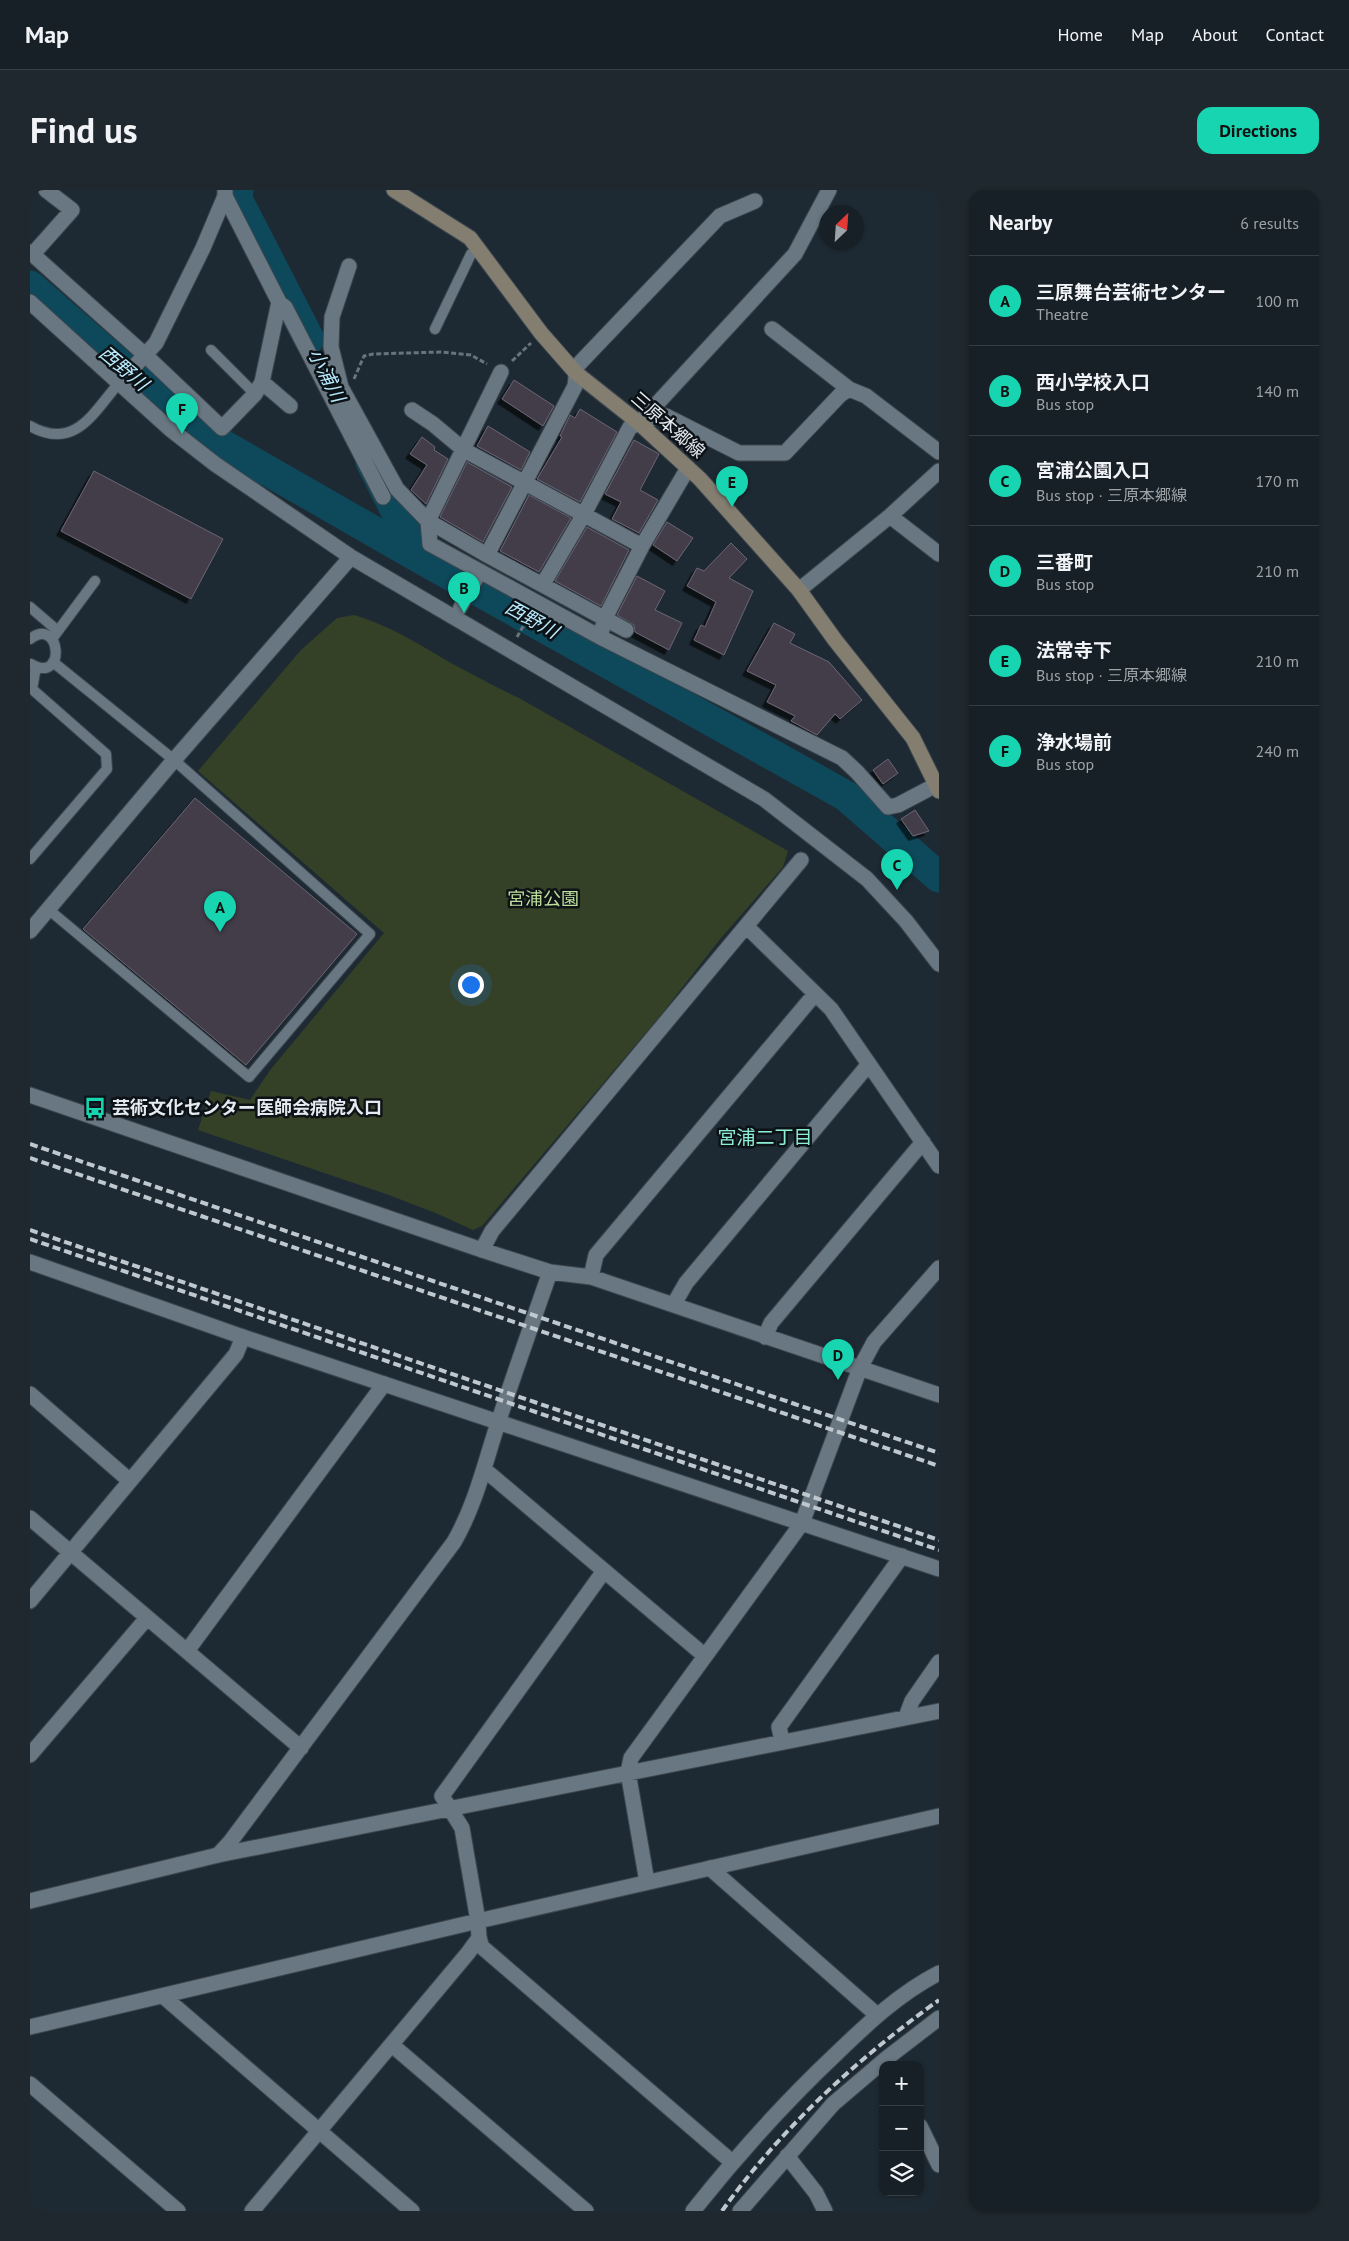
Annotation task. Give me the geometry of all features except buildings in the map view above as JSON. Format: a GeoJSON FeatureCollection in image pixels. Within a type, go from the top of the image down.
{"type":"FeatureCollection","features":[{"type":"Feature","properties":{"kind":"main road","name":"三原本郷線"},"geometry":{"type":"LineString","coordinates":[[394,190],[470,238],[541,333],[576,373],[640,423],[700,479],[799,590],[834,640],[913,738],[938,788]]}},
{"type":"Feature","properties":{"kind":"street"},"geometry":{"type":"LineString","coordinates":[[46,190],[72,210],[31,253],[144,354],[222,428],[259,388],[279,303]]}},
{"type":"Feature","properties":{"kind":"street"},"geometry":{"type":"LineString","coordinates":[[640,423],[795,254],[829,190]]}},
{"type":"Feature","properties":{"kind":"street"},"geometry":{"type":"LineString","coordinates":[[225,193],[279,303],[285,307],[382,497]]}},
{"type":"Feature","properties":{"kind":"street"},"geometry":{"type":"LineString","coordinates":[[119,383],[156,343],[203,248],[225,193]]}},
{"type":"Feature","properties":{"kind":"street"},"geometry":{"type":"LineString","coordinates":[[487,555],[575,386],[577,366],[720,216],[755,201]]}},
{"type":"Feature","properties":{"kind":"street"},"geometry":{"type":"LineString","coordinates":[[349,266],[332,317],[331,347],[345,394],[397,489],[428,521],[626,630]]}},
{"type":"Feature","properties":{"kind":"street"},"geometry":{"type":"LineString","coordinates":[[30,302],[170,428],[215,464],[351,557],[764,798],[867,879],[906,921],[939,964]]}},
{"type":"Feature","properties":{"kind":"street"},"geometry":{"type":"LineString","coordinates":[[772,329],[849,389],[866,396],[939,452]]}},
{"type":"Feature","properties":{"kind":"street"},"geometry":{"type":"LineString","coordinates":[[501,372],[428,521],[430,544],[600,637],[842,758],[858,772],[888,807],[898,805],[938,788]]}},
{"type":"Feature","properties":{"kind":"street"},"geometry":{"type":"LineString","coordinates":[[259,388],[290,406]]}},
{"type":"Feature","properties":{"kind":"street"},"geometry":{"type":"LineString","coordinates":[[543,584],[584,514],[630,427],[658,416],[666,416],[739,453],[785,453],[840,395],[849,389]]}},
{"type":"Feature","properties":{"kind":"street"},"geometry":{"type":"LineString","coordinates":[[412,410],[433,424],[464,450],[642,546]]}},
{"type":"Feature","properties":{"kind":"street"},"geometry":{"type":"LineString","coordinates":[[600,637],[605,618],[642,546],[688,468]]}},
{"type":"Feature","properties":{"kind":"street"},"geometry":{"type":"LineString","coordinates":[[799,590],[890,516],[939,471]]}},
{"type":"Feature","properties":{"kind":"street"},"geometry":{"type":"LineString","coordinates":[[890,516],[939,554]]}},
{"type":"Feature","properties":{"kind":"street"},"geometry":{"type":"LineString","coordinates":[[30,931],[174,760],[351,557]]}},
{"type":"Feature","properties":{"kind":"street"},"geometry":{"type":"LineString","coordinates":[[460,608],[480,572]]}},
{"type":"Feature","properties":{"kind":"street"},"geometry":{"type":"LineString","coordinates":[[482,1250],[492,1231],[801,860]]}},
{"type":"Feature","properties":{"kind":"street"},"geometry":{"type":"LineString","coordinates":[[746,926],[831,1009],[939,1166]]}},
{"type":"Feature","properties":{"kind":"street"},"geometry":{"type":"LineString","coordinates":[[592,1277],[596,1255],[815,994]]}},
{"type":"Feature","properties":{"kind":"street"},"geometry":{"type":"LineString","coordinates":[[674,1304],[686,1283],[869,1064]]}},
{"type":"Feature","properties":{"kind":"street"},"geometry":{"type":"LineString","coordinates":[[30,1095],[482,1250],[550,1272],[592,1277],[939,1395]]}},
{"type":"Feature","properties":{"kind":"street"},"geometry":{"type":"LineString","coordinates":[[765,1337],[771,1323],[923,1142]]}},
{"type":"Feature","properties":{"kind":"street"},"geometry":{"type":"LineString","coordinates":[[30,1262],[384,1384],[939,1569]]}},
{"type":"Feature","properties":{"kind":"street"},"geometry":{"type":"LineString","coordinates":[[647,1882],[628,1772],[631,1758],[802,1523],[860,1368],[874,1342],[939,1268]]}},
{"type":"Feature","properties":{"kind":"street"},"geometry":{"type":"LineString","coordinates":[[218,1855],[301,1748],[454,1542],[467,1520],[485,1470],[498,1422],[550,1272]]}},
{"type":"Feature","properties":{"kind":"street"},"geometry":{"type":"LineString","coordinates":[[30,1601],[236,1354],[242,1336]]}},
{"type":"Feature","properties":{"kind":"street"},"geometry":{"type":"LineString","coordinates":[[187,1651],[384,1384]]}},
{"type":"Feature","properties":{"kind":"street"},"geometry":{"type":"LineString","coordinates":[[30,1394],[130,1481]]}},
{"type":"Feature","properties":{"kind":"street"},"geometry":{"type":"LineString","coordinates":[[485,1470],[705,1656]]}},
{"type":"Feature","properties":{"kind":"street"},"geometry":{"type":"LineString","coordinates":[[30,1518],[301,1748]]}},
{"type":"Feature","properties":{"kind":"street"},"geometry":{"type":"LineString","coordinates":[[782,1741],[779,1727],[902,1556]]}},
{"type":"Feature","properties":{"kind":"street"},"geometry":{"type":"LineString","coordinates":[[604,1571],[442,1796],[462,1828],[482,1947],[732,2162]]}},
{"type":"Feature","properties":{"kind":"street"},"geometry":{"type":"LineString","coordinates":[[30,1755],[147,1618]]}},
{"type":"Feature","properties":{"kind":"street"},"geometry":{"type":"LineString","coordinates":[[906,1717],[912,1701],[939,1662]]}},
{"type":"Feature","properties":{"kind":"street"},"geometry":{"type":"LineString","coordinates":[[30,1901],[218,1855],[939,1711]]}},
{"type":"Feature","properties":{"kind":"street"},"geometry":{"type":"LineString","coordinates":[[30,2027],[478,1920],[939,1816]]}},
{"type":"Feature","properties":{"kind":"street"},"geometry":{"type":"LineString","coordinates":[[710,1868],[876,2015]]}},
{"type":"Feature","properties":{"kind":"street"},"geometry":{"type":"LineString","coordinates":[[252,2211],[392,2045],[479,1938]]}},
{"type":"Feature","properties":{"kind":"street"},"geometry":{"type":"LineString","coordinates":[[694,2211],[732,2162],[792,2096],[876,2015],[939,1973]]}},
{"type":"Feature","properties":{"kind":"street"},"geometry":{"type":"LineString","coordinates":[[163,1996],[412,2211]]}},
{"type":"Feature","properties":{"kind":"street"},"geometry":{"type":"LineString","coordinates":[[888,2061],[939,2018]]}},
{"type":"Feature","properties":{"kind":"street"},"geometry":{"type":"LineString","coordinates":[[392,2045],[586,2211]]}},
{"type":"Feature","properties":{"kind":"street"},"geometry":{"type":"LineString","coordinates":[[740,2211],[834,2104],[879,2068]]}},
{"type":"Feature","properties":{"kind":"street"},"geometry":{"type":"LineString","coordinates":[[30,2084],[178,2211]]}},
{"type":"Feature","properties":{"kind":"street"},"geometry":{"type":"LineString","coordinates":[[924,2134],[939,2165]]}},
{"type":"Feature","properties":{"kind":"street"},"geometry":{"type":"LineString","coordinates":[[787,2156],[816,2193],[825,2211]]}},
{"type":"Feature","properties":{"kind":"lane"},"geometry":{"type":"LineString","coordinates":[[435,329],[471,254],[478,249]]}},
{"type":"Feature","properties":{"kind":"lane"},"geometry":{"type":"LineString","coordinates":[[211,350],[259,388]]}},
{"type":"Feature","properties":{"kind":"lane"},"geometry":{"type":"LineString","coordinates":[[30,426],[43,433],[52,435],[72,432],[80,427],[119,383]]}},
{"type":"Feature","properties":{"kind":"lane"},"geometry":{"type":"LineString","coordinates":[[55,635],[95,581]]}},
{"type":"Feature","properties":{"kind":"lane"},"geometry":{"type":"LineString","coordinates":[[30,606],[55,635],[57,650],[53,662],[42,668],[33,665],[32,689],[106,754],[107,769],[30,859]]}},
{"type":"Feature","properties":{"kind":"lane"},"geometry":{"type":"LineString","coordinates":[[30,639],[40,635],[55,635]]}},
{"type":"Feature","properties":{"kind":"lane"},"geometry":{"type":"LineString","coordinates":[[48,909],[249,1077],[370,934],[174,760],[53,662]]}},
{"type":"Feature","properties":{"kind":"path"},"geometry":{"type":"LineString","coordinates":[[345,394],[358,374],[364,356],[373,354],[441,352],[471,355],[501,372],[541,333]]}},
{"type":"Feature","properties":{"kind":"path"},"geometry":{"type":"LineString","coordinates":[[515,641],[537,602]]}},
{"type":"Feature","properties":{"kind":"green space","name":"宮浦公園"},"geometry":{"type":"Polygon","coordinates":[[[354,615],[392,630],[519,698],[788,851],[783,867],[721,938],[660,1016],[482,1226],[473,1230],[389,1195],[198,1130],[211,1091],[250,1100],[271,1069],[384,933],[198,771],[301,650],[337,618],[354,615]]]}},
{"type":"Feature","properties":{"kind":"waterway","name":"小浦川"},"geometry":{"type":"LineString","coordinates":[[238,190],[237,199],[309,339]]}},
{"type":"Feature","properties":{"kind":"waterway","name":"西野川"},"geometry":{"type":"LineString","coordinates":[[30,286],[142,384],[223,445],[420,558],[846,796],[939,877]]}},
{"type":"Feature","properties":{"kind":"waterway","name":"小浦川"},"geometry":{"type":"LineString","coordinates":[[371,462],[420,558]]}},
{"type":"Feature","properties":{"kind":"railway"},"geometry":{"type":"LineString","coordinates":[[30,1144],[939,1453]]}},
{"type":"Feature","properties":{"kind":"railway"},"geometry":{"type":"LineString","coordinates":[[30,1158],[939,1466]]}},
{"type":"Feature","properties":{"kind":"railway"},"geometry":{"type":"LineString","coordinates":[[30,1230],[939,1540]]}},
{"type":"Feature","properties":{"kind":"railway"},"geometry":{"type":"LineString","coordinates":[[30,1239],[939,1550]]}},
{"type":"Feature","properties":{"kind":"railway"},"geometry":{"type":"LineString","coordinates":[[722,2211],[769,2151],[795,2123],[879,2046],[939,2000]]}},
{"type":"Feature","properties":{"kind":"place","name":"浄水場前"},"geometry":{"type":"Point","coordinates":[182,434]}},
{"type":"Feature","properties":{"kind":"place","name":"法常寺下"},"geometry":{"type":"Point","coordinates":[732,507]}},
{"type":"Feature","properties":{"kind":"place","name":"西小学校入口"},"geometry":{"type":"Point","coordinates":[464,613]}},
{"type":"Feature","properties":{"kind":"place","name":"宮浦公園入口"},"geometry":{"type":"Point","coordinates":[897,890]}},
{"type":"Feature","properties":{"kind":"place","name":"三原舞台芸術センター"},"geometry":{"type":"Point","coordinates":[220,932]}},
{"type":"Feature","properties":{"kind":"place","name":"芸術文化センター医師会病院入口"},"geometry":{"type":"Point","coordinates":[95,1108]}},
{"type":"Feature","properties":{"kind":"place","name":"三番町"},"geometry":{"type":"Point","coordinates":[838,1380]}},
{"type":"Feature","properties":{"kind":"district","name":"宮浦二丁目"},"geometry":{"type":"Point","coordinates":[765,1137]}}]}
